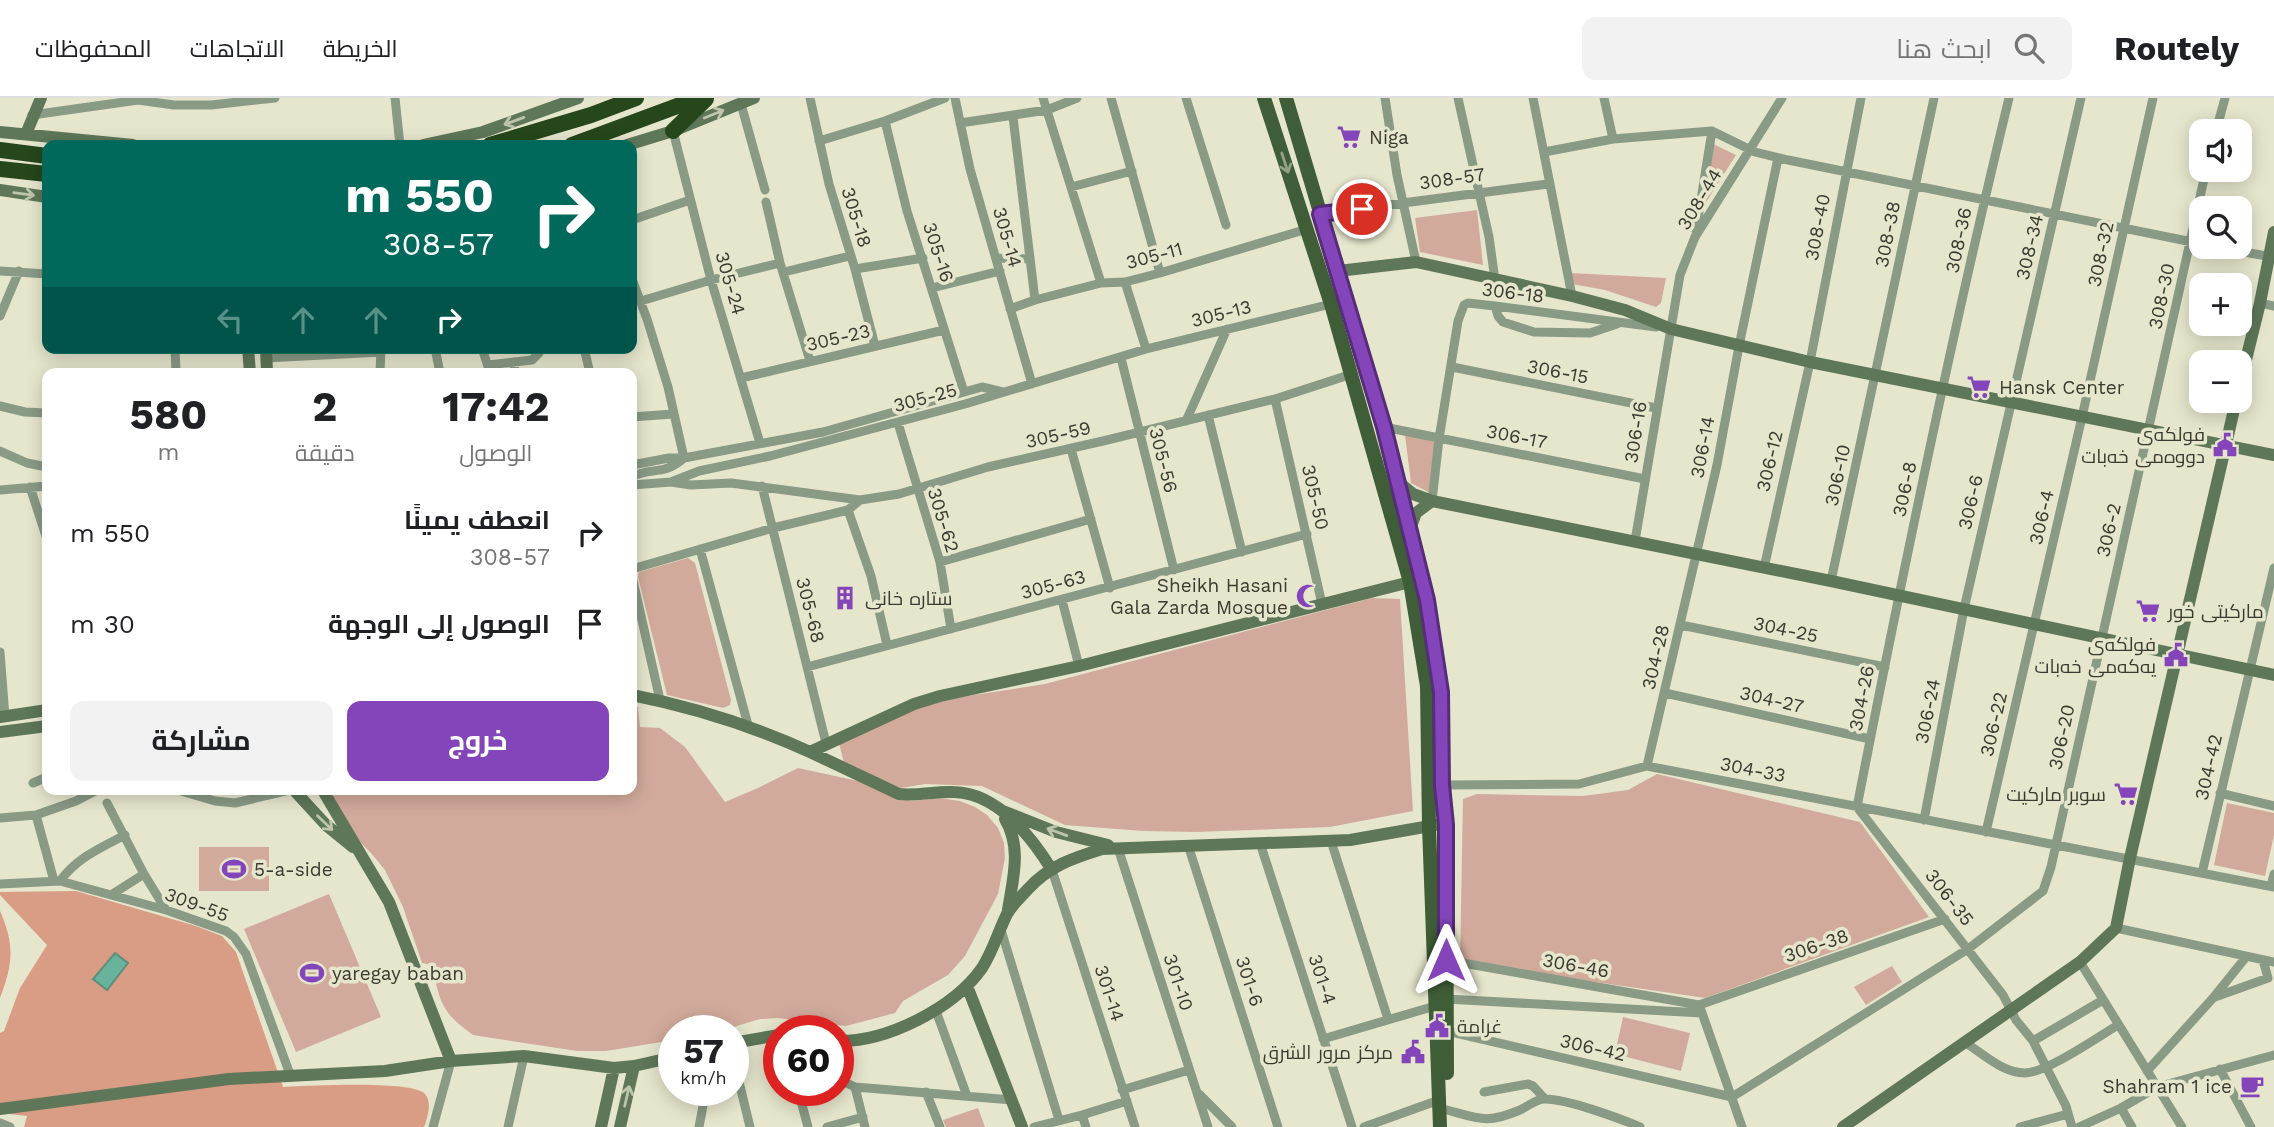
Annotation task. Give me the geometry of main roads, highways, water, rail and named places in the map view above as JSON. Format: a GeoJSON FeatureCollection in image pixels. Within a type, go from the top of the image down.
{"type":"FeatureCollection","features":[{"type":"Feature","properties":{"kind":"highway"},"geometry":{"type":"LineString","coordinates":[[508,140],[591,115],[636,98]]}},
{"type":"Feature","properties":{"kind":"highway"},"geometry":{"type":"LineString","coordinates":[[586,140],[699,98]]}},
{"type":"Feature","properties":{"kind":"highway"},"geometry":{"type":"LineString","coordinates":[[673,131],[707,98]]}},
{"type":"Feature","properties":{"kind":"highway"},"geometry":{"type":"LineString","coordinates":[[0,150],[42,155]]}},
{"type":"Feature","properties":{"kind":"highway"},"geometry":{"type":"LineString","coordinates":[[0,169],[42,173]]}},
{"type":"Feature","properties":{"kind":"main road"},"geometry":{"type":"LineString","coordinates":[[1264,98],[1331,304],[1410,582],[1427,685],[1429,826],[1442,1058],[1443,1105],[1440,1127]]}},
{"type":"Feature","properties":{"kind":"main road"},"geometry":{"type":"LineString","coordinates":[[1286,98],[1383,426],[1427,600],[1441,692],[1442,785],[1446,825],[1446,960],[1440,1002],[1447,1031],[1442,1058]]}},
{"type":"Feature","properties":{"kind":"main road"},"geometry":{"type":"LineString","coordinates":[[1363,416],[1383,426]]}},
{"type":"Feature","properties":{"kind":"main road"},"geometry":{"type":"LineString","coordinates":[[1371,442],[1383,426]]}},
{"type":"Feature","properties":{"kind":"main road"},"geometry":{"type":"LineString","coordinates":[[1443,1105],[1450,1127]]}},
{"type":"Feature","properties":{"kind":"water"},"geometry":{"type":"Polygon","coordinates":[[[115,953],[128,963],[107,990],[93,979],[115,953]]]}},
{"type":"Feature","properties":{"kind":"place","name":"Niga"},"geometry":{"type":"Point","coordinates":[1349,137]}},
{"type":"Feature","properties":{"kind":"place","name":"Hansk Center"},"geometry":{"type":"Point","coordinates":[1979,387]}},
{"type":"Feature","properties":{"kind":"place","name":"فولکه‌ی دووه‌می خه‌بات"},"geometry":{"type":"Point","coordinates":[2225,445]}},
{"type":"Feature","properties":{"kind":"place","name":"Sheikh Hasani Gala Zarda Mosque"},"geometry":{"type":"Point","coordinates":[1308,596]}},
{"type":"Feature","properties":{"kind":"place","name":"ستاره خانی"},"geometry":{"type":"Point","coordinates":[845,598]}},
{"type":"Feature","properties":{"kind":"place","name":"مارکیتی خور"},"geometry":{"type":"Point","coordinates":[2148,611]}},
{"type":"Feature","properties":{"kind":"place","name":"فولکه‌ی یه‌که‌می خه‌بات"},"geometry":{"type":"Point","coordinates":[2176,655]}},
{"type":"Feature","properties":{"kind":"place","name":"سوبر مارکیت"},"geometry":{"type":"Point","coordinates":[2126,794]}},
{"type":"Feature","properties":{"kind":"place","name":"5-a-side"},"geometry":{"type":"Point","coordinates":[234,869]}},
{"type":"Feature","properties":{"kind":"place","name":"yaregay baban"},"geometry":{"type":"Point","coordinates":[312,973]}},
{"type":"Feature","properties":{"kind":"place","name":"غرامة"},"geometry":{"type":"Point","coordinates":[1437,1026]}},
{"type":"Feature","properties":{"kind":"place","name":"مرکز مرور الشرق"},"geometry":{"type":"Point","coordinates":[1413,1052]}},
{"type":"Feature","properties":{"kind":"place","name":"Shahram 1 ice"},"geometry":{"type":"Point","coordinates":[2252,1086]}}]}
